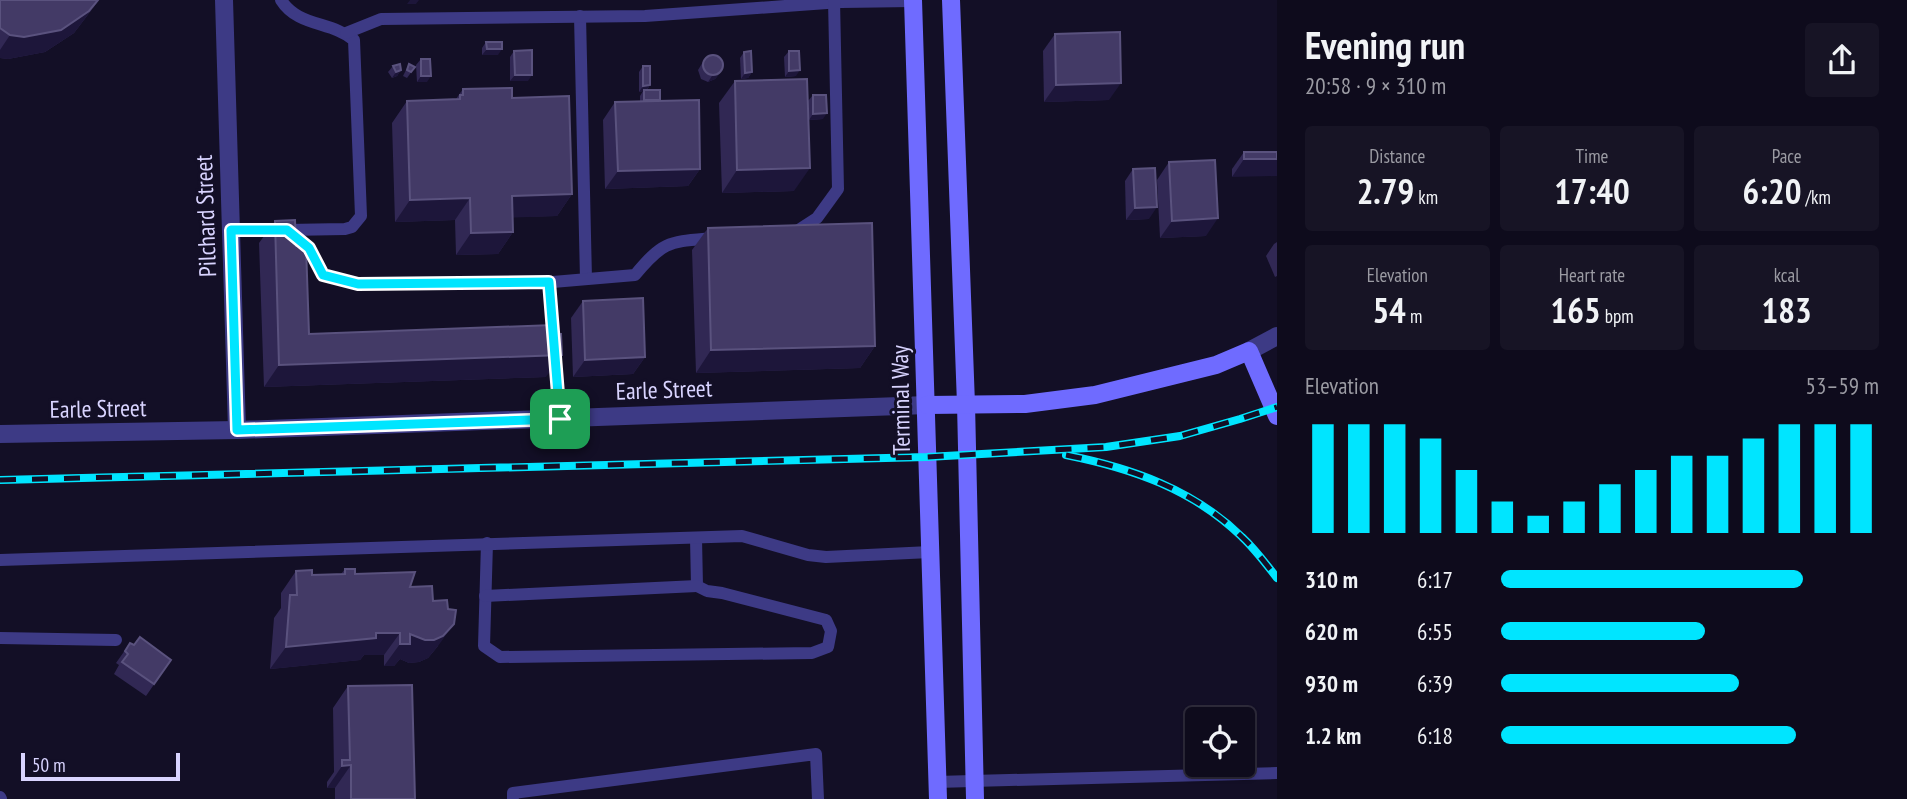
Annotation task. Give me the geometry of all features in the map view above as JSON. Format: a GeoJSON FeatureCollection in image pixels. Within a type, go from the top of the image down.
{"type":"FeatureCollection","features":[{"type":"Feature","properties":{"kind":"main road"},"geometry":{"type":"LineString","coordinates":[[951,0],[966,404],[975,790]]}},
{"type":"Feature","properties":{"kind":"main road","name":"Terminal Way"},"geometry":{"type":"LineString","coordinates":[[913,1],[927,405],[935,793]]}},
{"type":"Feature","properties":{"kind":"main road"},"geometry":{"type":"LineString","coordinates":[[1249,351],[1277,416]]}},
{"type":"Feature","properties":{"kind":"main road","name":"Earle Street"},"geometry":{"type":"LineString","coordinates":[[927,405],[1025,404],[1095,395],[1216,365],[1249,351]]}},
{"type":"Feature","properties":{"kind":"street","name":"Pilchard Street"},"geometry":{"type":"LineString","coordinates":[[224,0],[237,430]]}},
{"type":"Feature","properties":{"kind":"street","name":"Earle Street"},"geometry":{"type":"LineString","coordinates":[[1249,351],[1277,336]]}},
{"type":"Feature","properties":{"kind":"street","name":"Earle Street"},"geometry":{"type":"LineString","coordinates":[[0,434],[237,430],[927,405]]}},
{"type":"Feature","properties":{"kind":"lane"},"geometry":{"type":"LineString","coordinates":[[231,230],[345,229],[352,227],[361,216],[354,40],[346,33],[298,18],[281,0]]}},
{"type":"Feature","properties":{"kind":"lane"},"geometry":{"type":"LineString","coordinates":[[346,33],[381,19],[645,16],[834,1],[913,1]]}},
{"type":"Feature","properties":{"kind":"lane"},"geometry":{"type":"LineString","coordinates":[[783,232],[797,230],[817,218],[838,189],[834,1]]}},
{"type":"Feature","properties":{"kind":"lane"},"geometry":{"type":"LineString","coordinates":[[580,16],[586,279]]}},
{"type":"Feature","properties":{"kind":"lane"},"geometry":{"type":"LineString","coordinates":[[287,230],[309,248],[323,275],[358,284],[549,282],[635,275],[655,251],[671,241],[727,237]]}},
{"type":"Feature","properties":{"kind":"lane"},"geometry":{"type":"LineString","coordinates":[[549,282],[560,419]]}},
{"type":"Feature","properties":{"kind":"lane"},"geometry":{"type":"LineString","coordinates":[[0,560],[742,536],[808,555],[826,557],[930,552]]}},
{"type":"Feature","properties":{"kind":"lane"},"geometry":{"type":"LineString","coordinates":[[696,538],[697,586]]}},
{"type":"Feature","properties":{"kind":"lane"},"geometry":{"type":"LineString","coordinates":[[485,596],[697,586],[706,591],[826,620],[831,631],[828,647],[812,653],[500,657],[484,646],[485,596],[487,543]]}},
{"type":"Feature","properties":{"kind":"lane"},"geometry":{"type":"LineString","coordinates":[[0,638],[116,640]]}},
{"type":"Feature","properties":{"kind":"lane"},"geometry":{"type":"LineString","coordinates":[[513,799],[513,793],[816,754],[818,799]]}},
{"type":"Feature","properties":{"kind":"lane"},"geometry":{"type":"LineString","coordinates":[[935,793],[1277,773]]}},
{"type":"Feature","properties":{"kind":"building"},"geometry":{"type":"Polygon","coordinates":[[[0,0],[98,0],[89,11],[61,30],[24,37],[10,35],[0,28],[0,0]]]}},
{"type":"Feature","properties":{"kind":"building"},"geometry":{"type":"Polygon","coordinates":[[[1120,32],[1121,83],[1056,85],[1055,34],[1120,32]]]}},
{"type":"Feature","properties":{"kind":"building"},"geometry":{"type":"Polygon","coordinates":[[[486,42],[502,42],[502,49],[487,49],[486,42]]]}},
{"type":"Feature","properties":{"kind":"building"},"geometry":{"type":"Polygon","coordinates":[[[532,50],[532,75],[515,75],[514,51],[532,50]]]}},
{"type":"Feature","properties":{"kind":"building"},"geometry":{"type":"Polygon","coordinates":[[[751,51],[752,72],[745,73],[744,52],[751,51]]]}},
{"type":"Feature","properties":{"kind":"building"},"geometry":{"type":"Polygon","coordinates":[[[789,51],[799,51],[800,70],[789,71],[789,51]]]}},
{"type":"Feature","properties":{"kind":"building"},"geometry":{"type":"Polygon","coordinates":[[[713,55],[720,58],[723,65],[720,72],[713,75],[706,72],[703,65],[706,58],[713,55]]]}},
{"type":"Feature","properties":{"kind":"building"},"geometry":{"type":"Polygon","coordinates":[[[421,59],[430,59],[431,76],[421,76],[421,59]]]}},
{"type":"Feature","properties":{"kind":"building"},"geometry":{"type":"Polygon","coordinates":[[[400,64],[401,70],[396,72],[393,66],[400,64]]]}},
{"type":"Feature","properties":{"kind":"building"},"geometry":{"type":"Polygon","coordinates":[[[409,64],[415,67],[411,72],[407,70],[409,64]]]}},
{"type":"Feature","properties":{"kind":"building"},"geometry":{"type":"Polygon","coordinates":[[[643,66],[650,66],[650,85],[643,86],[643,66]]]}},
{"type":"Feature","properties":{"kind":"building"},"geometry":{"type":"Polygon","coordinates":[[[807,79],[810,168],[737,170],[735,81],[807,79]]]}},
{"type":"Feature","properties":{"kind":"building"},"geometry":{"type":"Polygon","coordinates":[[[512,88],[512,98],[569,96],[572,194],[512,196],[513,232],[471,233],[470,198],[410,200],[407,101],[460,99],[463,89],[512,88]]]}},
{"type":"Feature","properties":{"kind":"building"},"geometry":{"type":"Polygon","coordinates":[[[644,90],[660,90],[660,100],[644,100],[644,90]]]}},
{"type":"Feature","properties":{"kind":"building"},"geometry":{"type":"Polygon","coordinates":[[[813,95],[826,95],[827,113],[813,114],[813,95]]]}},
{"type":"Feature","properties":{"kind":"building"},"geometry":{"type":"Polygon","coordinates":[[[699,100],[700,169],[618,171],[615,102],[699,100]]]}},
{"type":"Feature","properties":{"kind":"building"},"geometry":{"type":"Polygon","coordinates":[[[1244,152],[1277,152],[1277,159],[1244,159],[1244,152]]]}},
{"type":"Feature","properties":{"kind":"building"},"geometry":{"type":"Polygon","coordinates":[[[1215,160],[1218,218],[1172,221],[1169,162],[1215,160]]]}},
{"type":"Feature","properties":{"kind":"building"},"geometry":{"type":"Polygon","coordinates":[[[1155,168],[1157,207],[1135,208],[1133,169],[1155,168]]]}},
{"type":"Feature","properties":{"kind":"building"},"geometry":{"type":"Polygon","coordinates":[[[295,220],[296,246],[306,246],[309,334],[553,325],[554,334],[561,334],[562,355],[279,365],[275,221],[295,220]]]}},
{"type":"Feature","properties":{"kind":"building"},"geometry":{"type":"Polygon","coordinates":[[[872,223],[875,346],[711,350],[708,228],[872,223]]]}},
{"type":"Feature","properties":{"kind":"building"},"geometry":{"type":"Polygon","coordinates":[[[643,298],[645,357],[585,360],[583,301],[643,298]]]}},
{"type":"Feature","properties":{"kind":"building"},"geometry":{"type":"Polygon","coordinates":[[[345,569],[355,569],[355,574],[415,572],[410,587],[432,586],[433,601],[447,600],[448,609],[456,610],[454,624],[443,636],[434,640],[425,640],[410,634],[410,644],[400,644],[400,633],[376,633],[376,638],[286,647],[290,595],[297,595],[296,571],[312,570],[312,575],[345,574],[345,569]]]}},
{"type":"Feature","properties":{"kind":"building"},"geometry":{"type":"Polygon","coordinates":[[[140,637],[171,660],[154,684],[122,662],[128,654],[125,651],[130,643],[134,645],[140,637]]]}},
{"type":"Feature","properties":{"kind":"building"},"geometry":{"type":"Polygon","coordinates":[[[412,685],[415,799],[351,799],[351,765],[342,766],[342,760],[350,760],[348,686],[412,685]]]}},
{"type":"Feature","properties":{"kind":"railway"},"geometry":{"type":"LineString","coordinates":[[0,480],[927,457],[1106,447],[1180,436],[1277,407]]}},
{"type":"Feature","properties":{"kind":"railway"},"geometry":{"type":"LineString","coordinates":[[1066,455],[1137,474],[1182,493],[1223,520],[1256,552],[1277,578]]}},
{"type":"Feature","properties":{"kind":"route"},"geometry":{"type":"LineString","coordinates":[[231,230],[287,230],[309,248],[323,275],[358,284],[549,282],[560,419],[237,430],[231,230]]}}]}
